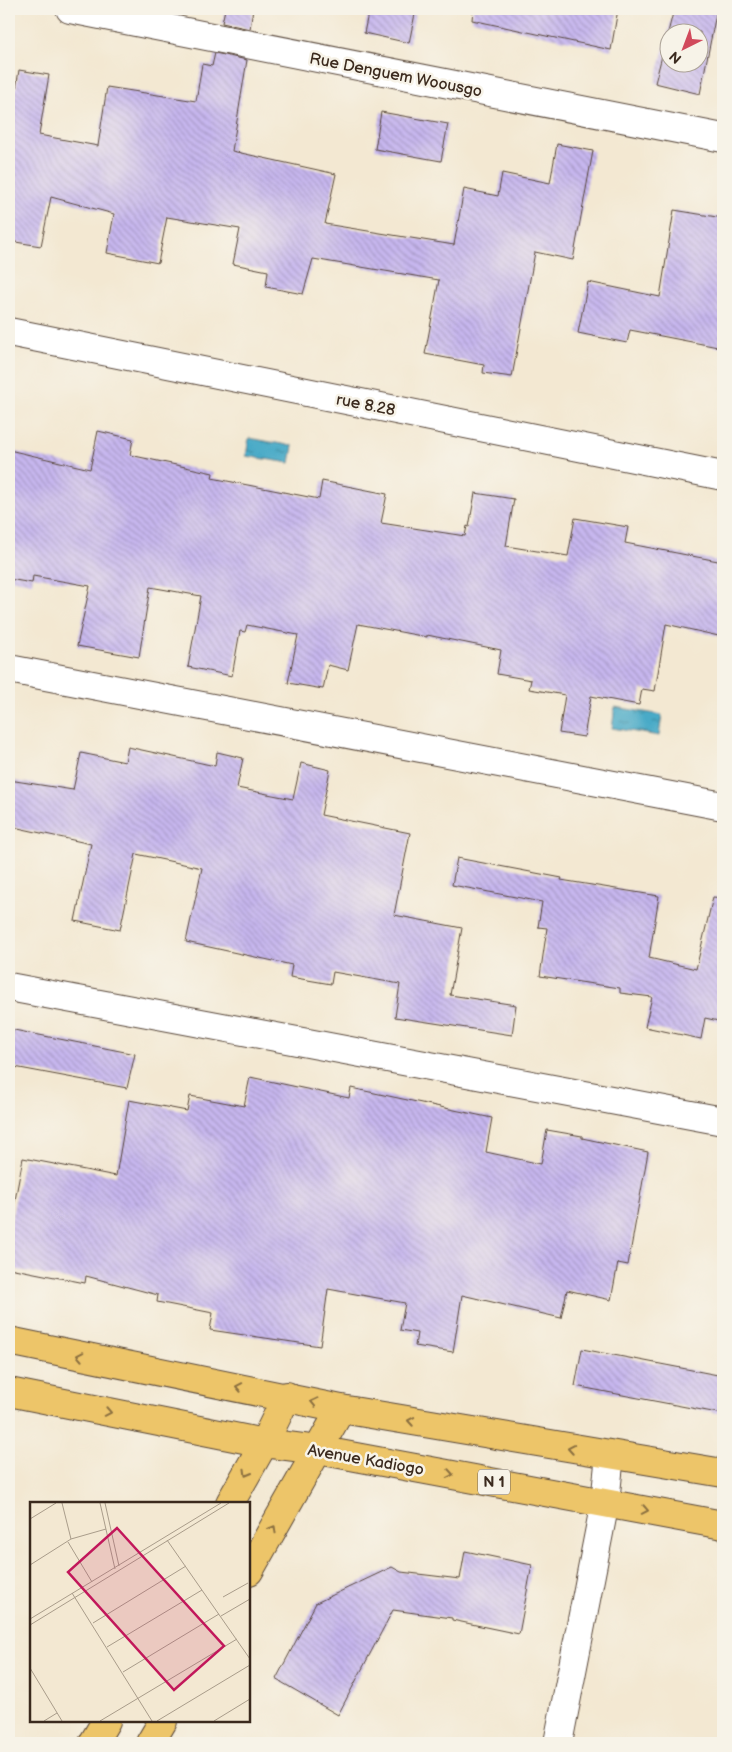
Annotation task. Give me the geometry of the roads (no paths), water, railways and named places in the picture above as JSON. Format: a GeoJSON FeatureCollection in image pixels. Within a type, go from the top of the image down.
{"type":"FeatureCollection","features":[{"type":"Feature","properties":{"kind":"main road"},"geometry":{"type":"LineString","coordinates":[[9,1341],[287,1396],[341,1409],[723,1473]]}},
{"type":"Feature","properties":{"kind":"main road","name":"Avenue Kadiogo"},"geometry":{"type":"LineString","coordinates":[[9,1392],[264,1443],[318,1450],[723,1525]]}},
{"type":"Feature","properties":{"kind":"main road"},"geometry":{"type":"LineString","coordinates":[[231,1502],[264,1443],[287,1396]]}},
{"type":"Feature","properties":{"kind":"main road"},"geometry":{"type":"LineString","coordinates":[[250,1569],[341,1409]]}},
{"type":"Feature","properties":{"kind":"main road"},"geometry":{"type":"LineString","coordinates":[[93,1743],[105,1722]]}},
{"type":"Feature","properties":{"kind":"main road"},"geometry":{"type":"LineString","coordinates":[[150,1743],[162,1722]]}},
{"type":"Feature","properties":{"kind":"street","name":"Rue Denguem Woousgo"},"geometry":{"type":"LineString","coordinates":[[70,9],[723,138]]}},
{"type":"Feature","properties":{"kind":"street","name":"rue 8.28"},"geometry":{"type":"LineString","coordinates":[[9,332],[723,476]]}},
{"type":"Feature","properties":{"kind":"street"},"geometry":{"type":"LineString","coordinates":[[9,669],[723,806]]}},
{"type":"Feature","properties":{"kind":"street"},"geometry":{"type":"LineString","coordinates":[[9,987],[723,1121]]}},
{"type":"Feature","properties":{"kind":"street"},"geometry":{"type":"LineString","coordinates":[[558,1743],[605,1502],[610,1455]]}},
{"type":"Feature","properties":{"kind":"water"},"geometry":{"type":"Polygon","coordinates":[[[249,438],[293,446],[290,463],[246,456],[249,438]]]}},
{"type":"Feature","properties":{"kind":"water"},"geometry":{"type":"Polygon","coordinates":[[[615,707],[662,715],[659,736],[612,728],[615,707]]]}}]}
